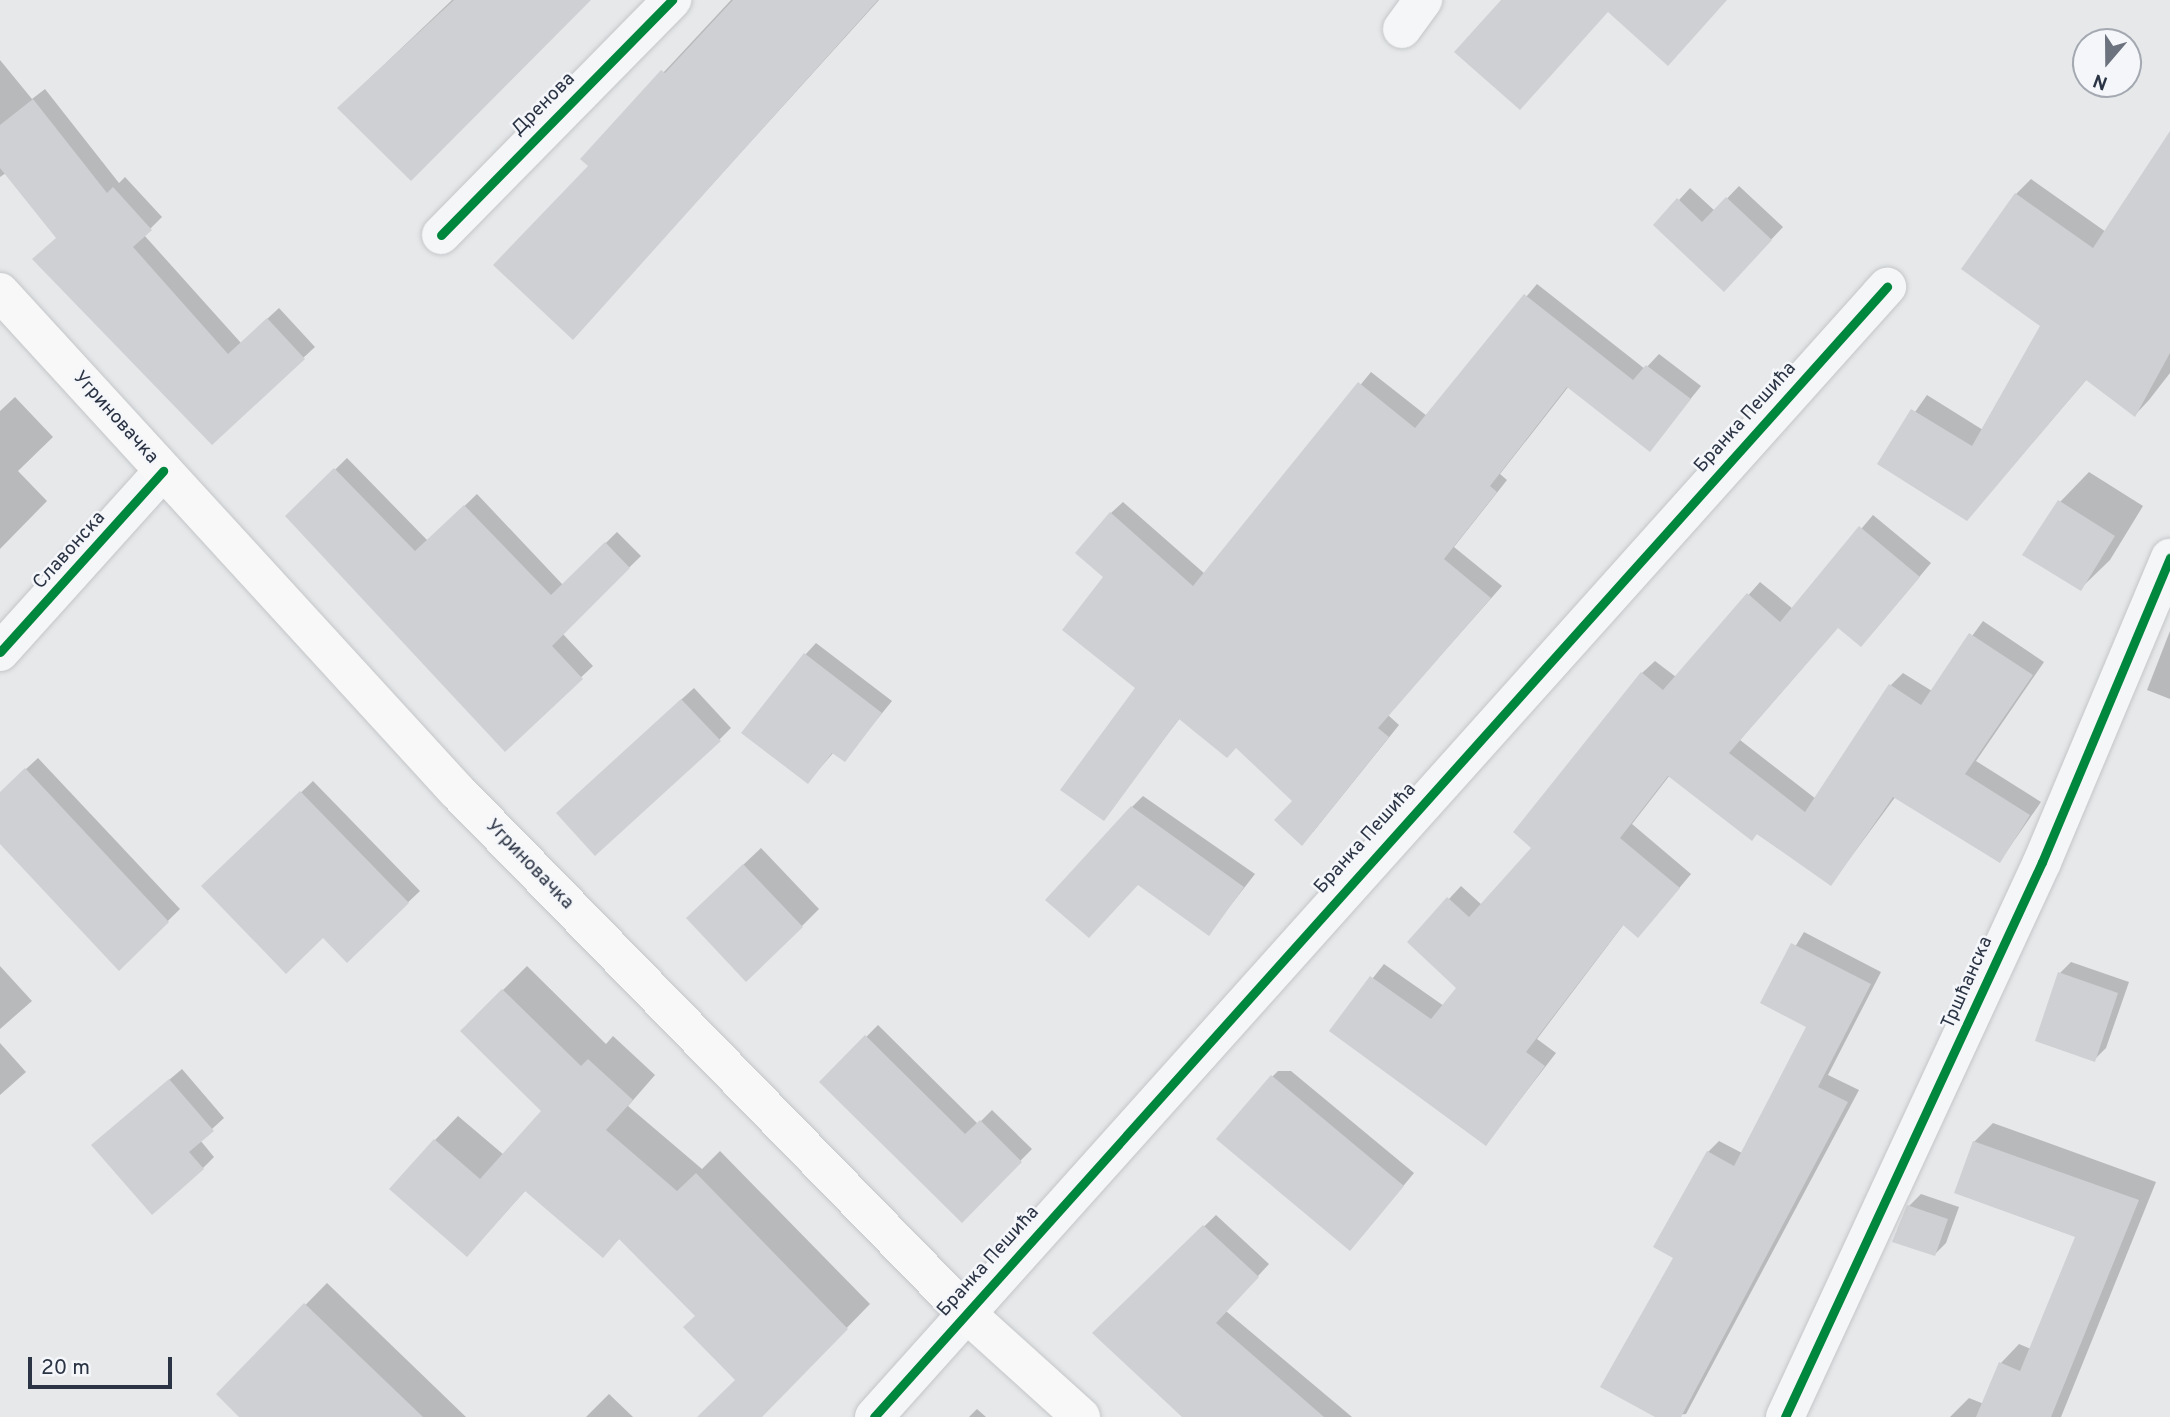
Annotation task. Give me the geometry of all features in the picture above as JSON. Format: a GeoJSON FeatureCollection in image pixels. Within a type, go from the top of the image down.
{"type":"FeatureCollection","features":[{"type":"Feature","properties":{"kind":"main road","name":"Угриновачка"},"geometry":{"type":"LineString","coordinates":[[0,292],[457,791],[966,1313],[1080,1417]]}},
{"type":"Feature","properties":{"kind":"street","name":"Дренова"},"geometry":{"type":"LineString","coordinates":[[441,235],[673,0]]}},
{"type":"Feature","properties":{"kind":"street","name":"Бранка Пешића"},"geometry":{"type":"LineString","coordinates":[[874,1417],[1887,287]]}},
{"type":"Feature","properties":{"kind":"street","name":"Славонска"},"geometry":{"type":"LineString","coordinates":[[0,652],[163,471]]}},
{"type":"Feature","properties":{"kind":"street","name":"Тршћанска"},"geometry":{"type":"LineString","coordinates":[[1785,1417],[2042,862],[2168,568]]}},
{"type":"Feature","properties":{"kind":"building"},"geometry":{"type":"Polygon","coordinates":[[[454,0],[591,0],[411,181],[337,108],[454,0]]]}},
{"type":"Feature","properties":{"kind":"building"},"geometry":{"type":"Polygon","coordinates":[[[733,0],[878,0],[573,340],[493,265],[588,166],[580,159],[661,70],[665,73],[733,0]]]}},
{"type":"Feature","properties":{"kind":"building"},"geometry":{"type":"Polygon","coordinates":[[[1501,0],[1727,0],[1668,66],[1608,12],[1520,110],[1454,52],[1501,0]]]}},
{"type":"Feature","properties":{"kind":"building"},"geometry":{"type":"Polygon","coordinates":[[[33,99],[107,193],[113,187],[152,230],[133,247],[228,354],[267,318],[305,359],[212,445],[32,259],[56,238],[0,168],[0,125],[33,99]]]}},
{"type":"Feature","properties":{"kind":"building"},"geometry":{"type":"Polygon","coordinates":[[[2170,131],[2170,353],[2135,417],[2086,380],[1967,521],[1877,464],[1911,409],[1972,446],[2040,326],[1961,269],[2015,193],[2093,248],[2170,131]]]}},
{"type":"Feature","properties":{"kind":"building"},"geometry":{"type":"Polygon","coordinates":[[[1726,197],[1772,240],[1724,292],[1653,225],[1677,198],[1702,222],[1726,197]]]}},
{"type":"Feature","properties":{"kind":"building"},"geometry":{"type":"Polygon","coordinates":[[[1524,294],[1633,380],[1646,365],[1691,399],[1650,452],[1567,387],[1490,486],[1497,492],[1444,559],[1491,598],[1378,728],[1389,737],[1302,846],[1274,820],[1292,801],[1236,748],[1227,758],[1179,719],[1104,821],[1060,790],[1135,688],[1062,630],[1103,577],[1075,553],[1110,512],[1193,586],[1358,382],[1415,428],[1524,294]]]}},
{"type":"Feature","properties":{"kind":"building"},"geometry":{"type":"Polygon","coordinates":[[[334,468],[415,551],[464,505],[551,595],[605,542],[630,568],[552,646],[583,679],[505,752],[285,516],[334,468]]]}},
{"type":"Feature","properties":{"kind":"building"},"geometry":{"type":"Polygon","coordinates":[[[2058,500],[2115,536],[2081,591],[2022,555],[2058,500]]]}},
{"type":"Feature","properties":{"kind":"building"},"geometry":{"type":"Polygon","coordinates":[[[1859,526],[1920,577],[1861,647],[1838,628],[1729,753],[1805,812],[1889,684],[1921,705],[1969,633],[2033,675],[1965,774],[2030,815],[2000,863],[1893,797],[1831,886],[1757,834],[1752,841],[1668,776],[1620,838],[1680,888],[1638,938],[1623,925],[1526,1052],[1545,1066],[1486,1146],[1329,1031],[1370,976],[1431,1019],[1456,988],[1407,942],[1447,897],[1469,917],[1531,848],[1513,832],[1641,672],[1663,690],[1747,593],[1780,622],[1859,526]]]}},
{"type":"Feature","properties":{"kind":"building"},"geometry":{"type":"Polygon","coordinates":[[[804,653],[882,713],[845,762],[832,753],[808,784],[741,733],[804,653]]]}},
{"type":"Feature","properties":{"kind":"building"},"geometry":{"type":"Polygon","coordinates":[[[681,699],[721,741],[595,856],[556,813],[681,699]]]}},
{"type":"Feature","properties":{"kind":"building"},"geometry":{"type":"Polygon","coordinates":[[[25,768],[169,922],[119,971],[0,844],[0,792],[25,768]]]}},
{"type":"Feature","properties":{"kind":"building"},"geometry":{"type":"Polygon","coordinates":[[[300,791],[409,903],[347,963],[323,938],[286,974],[201,886],[300,791]]]}},
{"type":"Feature","properties":{"kind":"building"},"geometry":{"type":"Polygon","coordinates":[[[1131,806],[1244,887],[1209,936],[1138,885],[1089,938],[1045,900],[1131,806]]]}},
{"type":"Feature","properties":{"kind":"building"},"geometry":{"type":"Polygon","coordinates":[[[743,864],[803,927],[746,982],[686,918],[743,864]]]}},
{"type":"Feature","properties":{"kind":"building"},"geometry":{"type":"Polygon","coordinates":[[[1791,943],[1871,984],[1818,1087],[1848,1102],[1681,1417],[1655,1417],[1600,1387],[1673,1258],[1653,1247],[1707,1151],[1734,1166],[1806,1027],[1760,1003],[1791,943]]]}},
{"type":"Feature","properties":{"kind":"building"},"geometry":{"type":"Polygon","coordinates":[[[2058,972],[2118,993],[2095,1062],[2035,1041],[2058,972]]]}},
{"type":"Feature","properties":{"kind":"building"},"geometry":{"type":"Polygon","coordinates":[[[502,989],[581,1066],[588,1059],[633,1100],[606,1130],[677,1191],[696,1173],[848,1329],[762,1417],[697,1417],[735,1380],[683,1327],[695,1316],[619,1239],[603,1258],[525,1191],[467,1257],[389,1189],[434,1139],[480,1179],[541,1111],[460,1031],[502,989]]]}},
{"type":"Feature","properties":{"kind":"building"},"geometry":{"type":"Polygon","coordinates":[[[865,1035],[965,1134],[980,1120],[1022,1162],[962,1223],[819,1082],[865,1035]]]}},
{"type":"Feature","properties":{"kind":"building"},"geometry":{"type":"Polygon","coordinates":[[[1271,1075],[1404,1186],[1350,1251],[1216,1139],[1271,1075]]]}},
{"type":"Feature","properties":{"kind":"building"},"geometry":{"type":"Polygon","coordinates":[[[169,1079],[214,1131],[189,1152],[204,1169],[152,1215],[91,1145],[169,1079]]]}},
{"type":"Feature","properties":{"kind":"building"},"geometry":{"type":"Polygon","coordinates":[[[1973,1141],[2139,1200],[2051,1417],[1976,1417],[1999,1362],[2020,1371],[2075,1237],[1954,1193],[1973,1141]]]}},
{"type":"Feature","properties":{"kind":"building"},"geometry":{"type":"Polygon","coordinates":[[[1907,1205],[1948,1219],[1935,1256],[1892,1242],[1907,1205]]]}},
{"type":"Feature","properties":{"kind":"building"},"geometry":{"type":"Polygon","coordinates":[[[1203,1225],[1259,1277],[1216,1323],[1324,1417],[1182,1417],[1092,1333],[1203,1225]]]}},
{"type":"Feature","properties":{"kind":"building"},"geometry":{"type":"Polygon","coordinates":[[[304,1303],[423,1417],[239,1417],[216,1394],[304,1303]]]}},
{"type":"Feature","properties":{"kind":"cycle path"},"geometry":{"type":"LineString","coordinates":[[441,235],[672,0]]}},
{"type":"Feature","properties":{"kind":"cycle path"},"geometry":{"type":"LineString","coordinates":[[874,1417],[1887,287]]}},
{"type":"Feature","properties":{"kind":"cycle path"},"geometry":{"type":"LineString","coordinates":[[0,652],[163,471]]}},
{"type":"Feature","properties":{"kind":"cycle path"},"geometry":{"type":"LineString","coordinates":[[1785,1417],[2042,862],[2170,558]]}}]}
